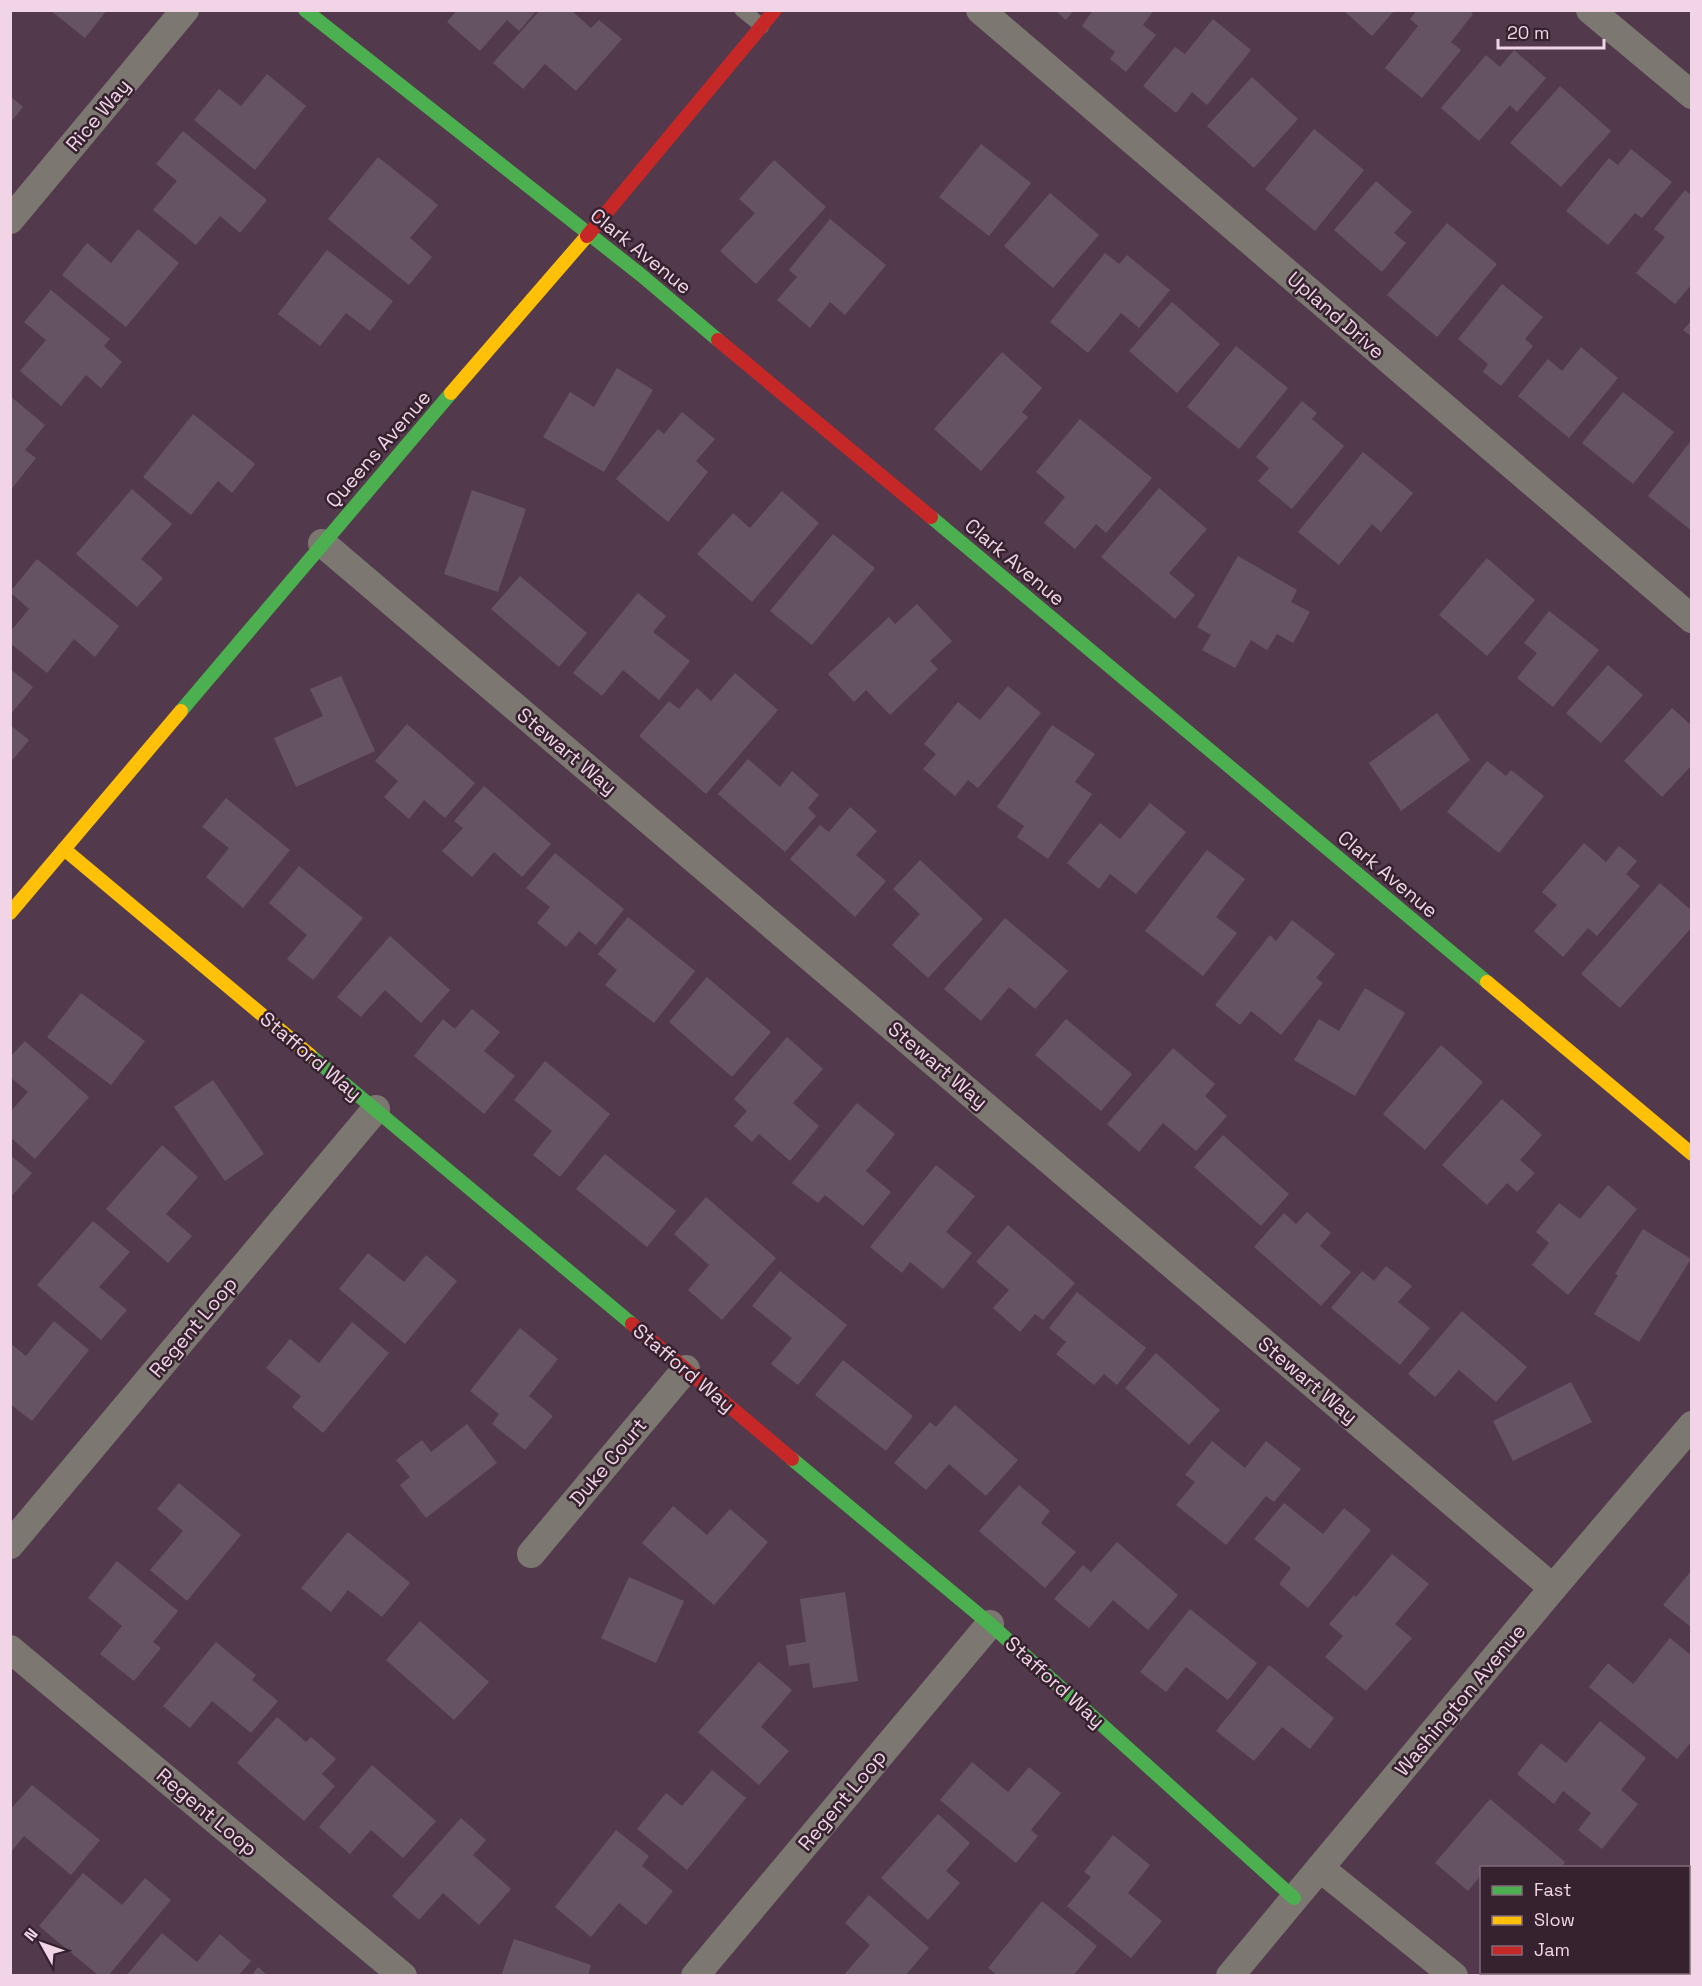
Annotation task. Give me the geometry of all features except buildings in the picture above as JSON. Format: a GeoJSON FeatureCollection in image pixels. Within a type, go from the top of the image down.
{"type":"FeatureCollection","features":[{"type":"Feature","properties":{"kind":"street","name":"Rice Way"},"geometry":{"type":"LineString","coordinates":[[10,220],[185,10]]}},
{"type":"Feature","properties":{"kind":"street","name":"Clark Avenue"},"geometry":{"type":"LineString","coordinates":[[305,10],[589,232],[1692,1154]]}},
{"type":"Feature","properties":{"kind":"street","name":"Queens Avenue"},"geometry":{"type":"LineString","coordinates":[[10,913],[775,10]]}},
{"type":"Feature","properties":{"kind":"street","name":"Upland Drive"},"geometry":{"type":"LineString","coordinates":[[980,10],[1692,619]]}},
{"type":"Feature","properties":{"kind":"street"},"geometry":{"type":"LineString","coordinates":[[1590,10],[1692,95]]}},
{"type":"Feature","properties":{"kind":"street","name":"Stewart Way"},"geometry":{"type":"LineString","coordinates":[[322,543],[1553,1588]]}},
{"type":"Feature","properties":{"kind":"street","name":"Stafford Way"},"geometry":{"type":"LineString","coordinates":[[64,849],[990,1624],[1294,1898]]}},
{"type":"Feature","properties":{"kind":"street","name":"Regent Loop"},"geometry":{"type":"LineString","coordinates":[[10,1545],[376,1109]]}},
{"type":"Feature","properties":{"kind":"street","name":"Duke Court"},"geometry":{"type":"LineString","coordinates":[[531,1554],[686,1369]]}},
{"type":"Feature","properties":{"kind":"street","name":"Washington Avenue"},"geometry":{"type":"LineString","coordinates":[[1230,1976],[1692,1425]]}},
{"type":"Feature","properties":{"kind":"street","name":"Regent Loop"},"geometry":{"type":"LineString","coordinates":[[695,1976],[990,1624]]}},
{"type":"Feature","properties":{"kind":"street","name":"Regent Loop"},"geometry":{"type":"LineString","coordinates":[[10,1649],[403,1976]]}},
{"type":"Feature","properties":{"kind":"street"},"geometry":{"type":"LineString","coordinates":[[1320,1868],[1454,1976]]}},
{"type":"Feature","properties":{"kind":"lane"},"geometry":{"type":"LineString","coordinates":[[742,10],[762,26]]}},
{"type":"Feature","properties":{"kind":"traffic: fast"},"geometry":{"type":"LineString","coordinates":[[305,10],[641,275],[718,340]]}},
{"type":"Feature","properties":{"kind":"traffic: fast"},"geometry":{"type":"LineString","coordinates":[[181,711],[451,393]]}},
{"type":"Feature","properties":{"kind":"traffic: fast"},"geometry":{"type":"LineString","coordinates":[[931,517],[1487,982]]}},
{"type":"Feature","properties":{"kind":"traffic: fast"},"geometry":{"type":"LineString","coordinates":[[310,1055],[632,1324]]}},
{"type":"Feature","properties":{"kind":"traffic: fast"},"geometry":{"type":"LineString","coordinates":[[792,1459],[990,1624],[1294,1898]]}},
{"type":"Feature","properties":{"kind":"traffic: slow"},"geometry":{"type":"LineString","coordinates":[[451,393],[587,236]]}},
{"type":"Feature","properties":{"kind":"traffic: slow"},"geometry":{"type":"LineString","coordinates":[[10,913],[181,711]]}},
{"type":"Feature","properties":{"kind":"traffic: slow"},"geometry":{"type":"LineString","coordinates":[[64,849],[310,1055]]}},
{"type":"Feature","properties":{"kind":"traffic: slow"},"geometry":{"type":"LineString","coordinates":[[1487,982],[1692,1154]]}},
{"type":"Feature","properties":{"kind":"traffic: jam"},"geometry":{"type":"LineString","coordinates":[[587,236],[775,10]]}},
{"type":"Feature","properties":{"kind":"traffic: jam"},"geometry":{"type":"LineString","coordinates":[[718,340],[931,517]]}},
{"type":"Feature","properties":{"kind":"traffic: jam"},"geometry":{"type":"LineString","coordinates":[[632,1324],[792,1459]]}}]}
